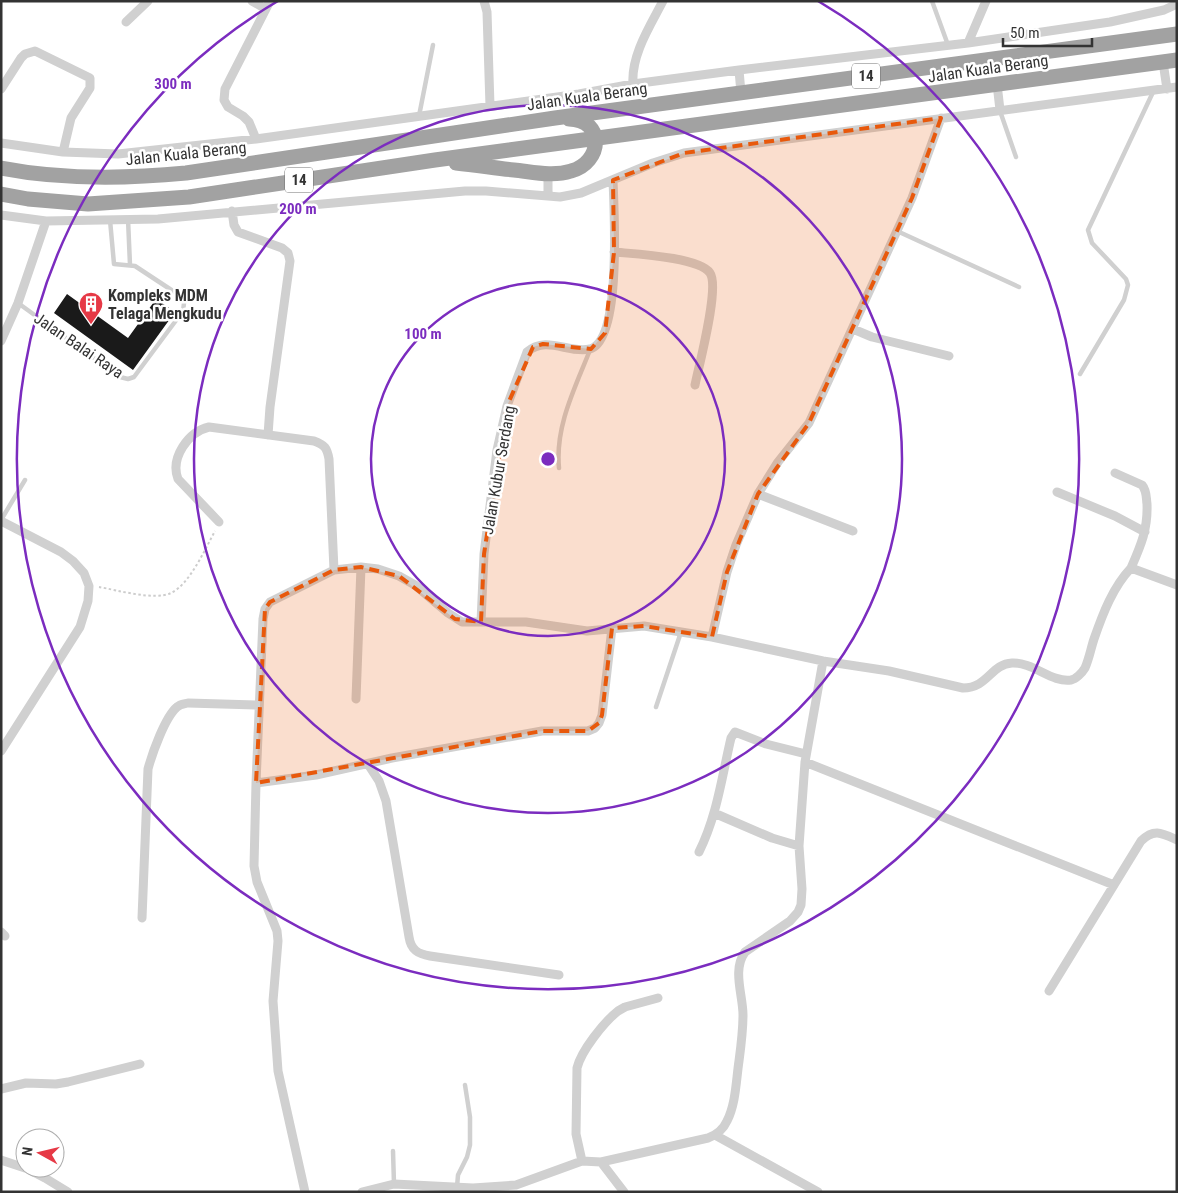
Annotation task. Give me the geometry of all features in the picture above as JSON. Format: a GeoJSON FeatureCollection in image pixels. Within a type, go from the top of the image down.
{"type":"FeatureCollection","features":[{"type":"Feature","properties":{"kind":"highway","name":"Jalan Kuala Berang"},"geometry":{"type":"LineString","coordinates":[[1,168],[32,174],[88,178],[186,173],[555,118],[1177,34]]}},
{"type":"Feature","properties":{"kind":"highway","name":"Jalan Kuala Berang"},"geometry":{"type":"LineString","coordinates":[[1,194],[88,204],[189,197],[435,160],[1170,61]]}},
{"type":"Feature","properties":{"kind":"highway"},"geometry":{"type":"LineString","coordinates":[[435,160],[548,174],[572,172],[587,163],[594,148],[595,139],[592,128],[582,121],[555,118]]}},
{"type":"Feature","properties":{"kind":"street"},"geometry":{"type":"LineString","coordinates":[[126,22],[148,1]]}},
{"type":"Feature","properties":{"kind":"street"},"geometry":{"type":"LineString","coordinates":[[252,1],[268,5],[225,89],[224,100],[228,107],[249,122],[256,139]]}},
{"type":"Feature","properties":{"kind":"street"},"geometry":{"type":"LineString","coordinates":[[484,1],[487,12],[490,106]]}},
{"type":"Feature","properties":{"kind":"street"},"geometry":{"type":"LineString","coordinates":[[633,84],[633,68],[645,37],[663,1]]}},
{"type":"Feature","properties":{"kind":"street"},"geometry":{"type":"LineString","coordinates":[[968,43],[986,1]]}},
{"type":"Feature","properties":{"kind":"street"},"geometry":{"type":"LineString","coordinates":[[1,143],[63,152],[118,154],[256,139],[578,94],[633,84],[968,43],[1110,22],[1164,10],[1177,4]]}},
{"type":"Feature","properties":{"kind":"street"},"geometry":{"type":"LineString","coordinates":[[1,89],[21,58],[25,54],[35,51],[90,78],[90,88],[71,118],[63,152]]}},
{"type":"Feature","properties":{"kind":"street"},"geometry":{"type":"LineString","coordinates":[[1167,89],[1170,61]]}},
{"type":"Feature","properties":{"kind":"street"},"geometry":{"type":"LineString","coordinates":[[738,70],[741,93]]}},
{"type":"Feature","properties":{"kind":"street"},"geometry":{"type":"LineString","coordinates":[[997,84],[1000,110]]}},
{"type":"Feature","properties":{"kind":"street"},"geometry":{"type":"LineString","coordinates":[[1,215],[46,221],[128,220],[158,219],[465,191],[560,197],[581,193],[653,163],[684,153],[1177,87]]}},
{"type":"Feature","properties":{"kind":"street"},"geometry":{"type":"LineString","coordinates":[[712,637],[727,572],[736,545],[758,494],[774,466],[809,423],[912,198],[941,118]]}},
{"type":"Feature","properties":{"kind":"street"},"geometry":{"type":"LineString","coordinates":[[548,174],[548,196]]}},
{"type":"Feature","properties":{"kind":"street"},"geometry":{"type":"LineString","coordinates":[[591,349],[599,343],[605,333],[609,318],[614,252],[613,180]]}},
{"type":"Feature","properties":{"kind":"street"},"geometry":{"type":"LineString","coordinates":[[189,197],[190,215]]}},
{"type":"Feature","properties":{"kind":"street"},"geometry":{"type":"LineString","coordinates":[[232,211],[234,225],[238,232],[282,248],[288,253],[290,261],[270,407],[268,435]]}},
{"type":"Feature","properties":{"kind":"street"},"geometry":{"type":"LineString","coordinates":[[1,341],[18,303],[46,221]]}},
{"type":"Feature","properties":{"kind":"street"},"geometry":{"type":"LineString","coordinates":[[614,252],[667,256],[703,267],[709,271],[712,277],[713,295],[695,385]]}},
{"type":"Feature","properties":{"kind":"street"},"geometry":{"type":"LineString","coordinates":[[853,329],[872,337],[949,356]]}},
{"type":"Feature","properties":{"kind":"street","name":"Jalan Kubur Serdang"},"geometry":{"type":"LineString","coordinates":[[481,622],[484,554],[497,450],[506,406],[521,365],[527,352],[533,347],[543,344],[591,349]]}},
{"type":"Feature","properties":{"kind":"street"},"geometry":{"type":"LineString","coordinates":[[219,522],[178,479],[175,471],[176,461],[192,435],[200,429],[209,427],[314,441],[324,444],[328,450],[334,570]]}},
{"type":"Feature","properties":{"kind":"street"},"geometry":{"type":"LineString","coordinates":[[304,1192],[278,1071],[273,1001],[278,941],[277,931],[257,882],[254,866],[263,619],[265,609],[270,602],[334,570],[361,567],[378,569],[400,576],[425,593],[454,619],[462,622],[534,622],[587,632],[644,626],[712,637],[823,661],[889,671],[963,688],[972,688],[979,685],[1002,665],[1012,663],[1027,665],[1061,679],[1075,679],[1084,669],[1098,626],[1114,591],[1122,577],[1131,568],[1145,532],[1147,520],[1145,489],[1138,483],[1115,473]]}},
{"type":"Feature","properties":{"kind":"street"},"geometry":{"type":"LineString","coordinates":[[1057,492],[1115,516],[1145,532]]}},
{"type":"Feature","properties":{"kind":"street"},"geometry":{"type":"LineString","coordinates":[[758,494],[853,531]]}},
{"type":"Feature","properties":{"kind":"street"},"geometry":{"type":"LineString","coordinates":[[1,520],[61,552],[73,561],[84,574],[89,586],[88,601],[80,627],[1,751]]}},
{"type":"Feature","properties":{"kind":"street"},"geometry":{"type":"LineString","coordinates":[[356,699],[361,567]]}},
{"type":"Feature","properties":{"kind":"street"},"geometry":{"type":"LineString","coordinates":[[1131,568],[1177,584]]}},
{"type":"Feature","properties":{"kind":"street"},"geometry":{"type":"LineString","coordinates":[[256,783],[316,775],[542,732],[578,732],[595,728],[602,715],[612,628]]}},
{"type":"Feature","properties":{"kind":"street"},"geometry":{"type":"LineString","coordinates":[[362,1192],[394,1184],[408,1188],[517,1189],[582,1161],[600,1162],[708,1138],[724,1127],[734,1101],[743,1026],[738,968],[740,959],[745,952],[790,921],[801,905],[802,889],[799,846],[806,758],[823,661]]}},
{"type":"Feature","properties":{"kind":"street"},"geometry":{"type":"LineString","coordinates":[[142,918],[148,769],[151,756],[169,718],[175,708],[181,704],[259,705]]}},
{"type":"Feature","properties":{"kind":"street"},"geometry":{"type":"LineString","coordinates":[[699,852],[706,839],[714,813],[731,738],[735,732],[806,758],[1114,885]]}},
{"type":"Feature","properties":{"kind":"street"},"geometry":{"type":"LineString","coordinates":[[368,764],[379,781],[386,801],[410,945],[414,950],[420,954],[430,956],[559,974]]}},
{"type":"Feature","properties":{"kind":"street"},"geometry":{"type":"LineString","coordinates":[[714,813],[772,838],[799,846]]}},
{"type":"Feature","properties":{"kind":"street"},"geometry":{"type":"LineString","coordinates":[[1049,991],[1146,836],[1151,833],[1162,833],[1177,840]]}},
{"type":"Feature","properties":{"kind":"street"},"geometry":{"type":"LineString","coordinates":[[582,1161],[576,1134],[577,1068],[579,1060],[584,1051],[618,1011],[625,1007],[658,998]]}},
{"type":"Feature","properties":{"kind":"street"},"geometry":{"type":"LineString","coordinates":[[1,1089],[26,1083],[56,1084],[68,1082],[140,1064]]}},
{"type":"Feature","properties":{"kind":"street"},"geometry":{"type":"LineString","coordinates":[[715,1135],[818,1192]]}},
{"type":"Feature","properties":{"kind":"street"},"geometry":{"type":"LineString","coordinates":[[1,1160],[15,1165]]}},
{"type":"Feature","properties":{"kind":"street"},"geometry":{"type":"LineString","coordinates":[[600,1162],[624,1192]]}},
{"type":"Feature","properties":{"kind":"street"},"geometry":{"type":"LineString","coordinates":[[43,1178],[68,1192]]}},
{"type":"Feature","properties":{"kind":"lane"},"geometry":{"type":"LineString","coordinates":[[932,1],[948,45]]}},
{"type":"Feature","properties":{"kind":"lane"},"geometry":{"type":"LineString","coordinates":[[419,116],[433,45]]}},
{"type":"Feature","properties":{"kind":"lane"},"geometry":{"type":"LineString","coordinates":[[1080,374],[1124,300],[1128,285],[1126,279],[1092,243],[1088,230],[1154,90]]}},
{"type":"Feature","properties":{"kind":"lane"},"geometry":{"type":"LineString","coordinates":[[1000,110],[1016,157]]}},
{"type":"Feature","properties":{"kind":"lane"},"geometry":{"type":"LineString","coordinates":[[110,220],[114,264],[130,265],[128,220]]}},
{"type":"Feature","properties":{"kind":"lane"},"geometry":{"type":"LineString","coordinates":[[897,231],[1019,287]]}},
{"type":"Feature","properties":{"kind":"lane","name":"Jalan Balai Raya"},"geometry":{"type":"LineString","coordinates":[[18,303],[120,376],[128,379],[134,377],[183,311],[184,303],[182,297],[178,294],[135,266],[130,265]]}},
{"type":"Feature","properties":{"kind":"lane"},"geometry":{"type":"LineString","coordinates":[[559,468],[557,451],[565,416],[591,349]]}},
{"type":"Feature","properties":{"kind":"lane"},"geometry":{"type":"LineString","coordinates":[[1,520],[25,480]]}},
{"type":"Feature","properties":{"kind":"lane"},"geometry":{"type":"LineString","coordinates":[[656,707],[681,632]]}},
{"type":"Feature","properties":{"kind":"lane"},"geometry":{"type":"LineString","coordinates":[[457,1187],[458,1175],[467,1157],[470,1144],[470,1117],[465,1084]]}},
{"type":"Feature","properties":{"kind":"lane"},"geometry":{"type":"LineString","coordinates":[[393,1151],[394,1184]]}},
{"type":"Feature","properties":{"kind":"path"},"geometry":{"type":"LineString","coordinates":[[89,586],[155,596],[171,594],[182,585],[194,570],[219,522]]}},
{"type":"Feature","properties":{"kind":"highlighted area"},"geometry":{"type":"Polygon","coordinates":[[[941,118],[912,198],[809,423],[758,494],[727,572],[712,637],[644,626],[612,628],[602,715],[599,723],[588,731],[542,731],[256,783],[265,609],[270,602],[334,570],[361,567],[399,576],[455,619],[481,622],[484,554],[507,406],[533,347],[543,344],[591,349],[605,333],[614,252],[613,180],[684,153],[941,118]]]}},
{"type":"Feature","properties":{"kind":"building","name":"Kompleks MDM Telaga Mengkudu"},"geometry":{"type":"Polygon","coordinates":[[[67,294],[128,338],[156,299],[175,312],[133,370],[54,313],[67,294]]]}},
{"type":"Feature","properties":{"kind":"place","name":"Kompleks MDM Telaga Mengkudu"},"geometry":{"type":"Point","coordinates":[91,325]}}]}
